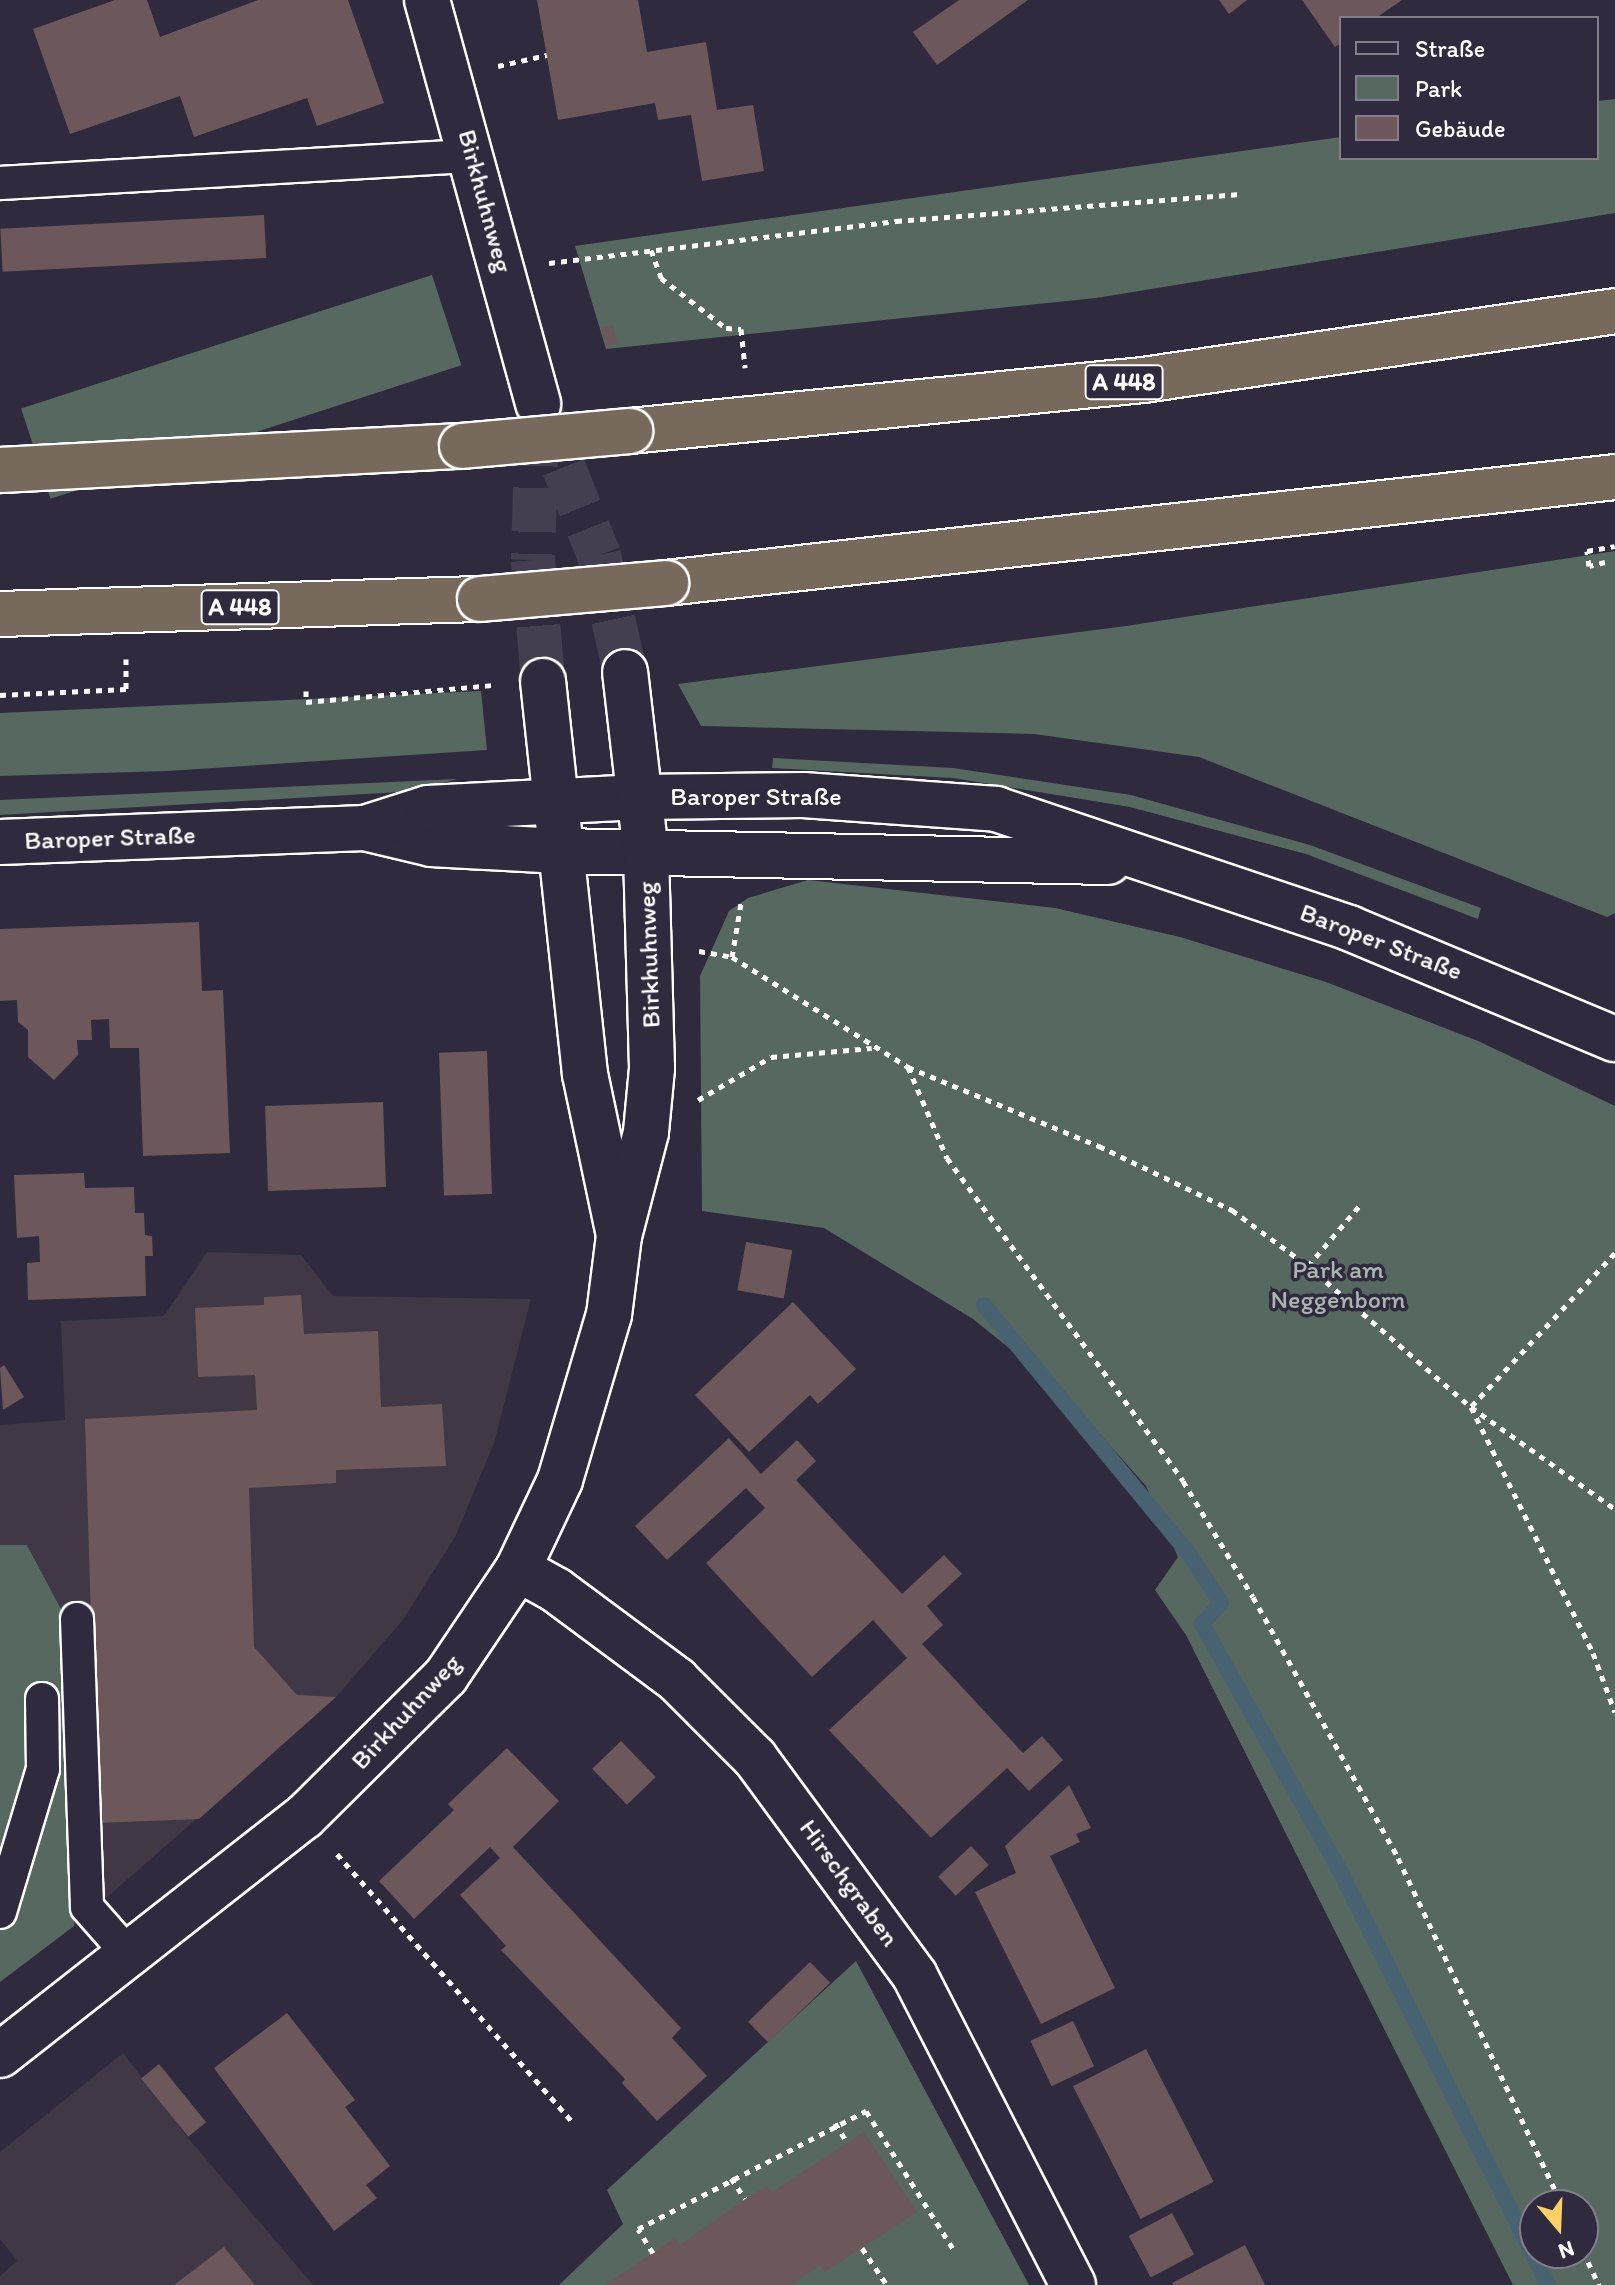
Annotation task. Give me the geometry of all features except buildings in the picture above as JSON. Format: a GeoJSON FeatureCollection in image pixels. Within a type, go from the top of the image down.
{"type":"FeatureCollection","features":[{"type":"Feature","properties":{"kind":"highway","name":"A 448"},"geometry":{"type":"LineString","coordinates":[[0,470],[462,446],[630,431],[1143,380],[1615,311]]}},
{"type":"Feature","properties":{"kind":"highway","name":"A 448"},"geometry":{"type":"LineString","coordinates":[[0,614],[480,599],[666,583],[1607,475]]}},
{"type":"Feature","properties":{"kind":"street","name":"Birkhuhnweg"},"geometry":{"type":"LineString","coordinates":[[427,0],[473,156],[538,404]]}},
{"type":"Feature","properties":{"kind":"street","name":"Birkhuhnweg"},"geometry":{"type":"LineString","coordinates":[[0,2055],[304,1817],[446,1676],[518,1569],[580,1424],[609,1315],[619,1236],[646,1132],[652,1068],[646,853],[625,672]]}},
{"type":"Feature","properties":{"kind":"street","name":"Birkhuhnweg"},"geometry":{"type":"LineString","coordinates":[[543,681],[585,1074],[619,1236]]}},
{"type":"Feature","properties":{"kind":"street","name":"Baroper Straße"},"geometry":{"type":"LineString","coordinates":[[0,842],[365,828],[428,808],[639,797],[803,795],[996,809],[1141,862],[1349,928],[1615,1039]]}},
{"type":"Feature","properties":{"kind":"street","name":"Baroper Straße"},"geometry":{"type":"LineString","coordinates":[[365,828],[431,844],[560,851],[1141,862]]}},
{"type":"Feature","properties":{"kind":"street","name":"Hirschgraben"},"geometry":{"type":"LineString","coordinates":[[518,1569],[556,1590],[677,1680],[764,1770],[915,1976],[1073,2285]]}},
{"type":"Feature","properties":{"kind":"lane"},"geometry":{"type":"LineString","coordinates":[[0,183],[473,156]]}},
{"type":"Feature","properties":{"kind":"lane"},"geometry":{"type":"LineString","coordinates":[[77,1619],[87,1907],[130,1956]]}},
{"type":"Feature","properties":{"kind":"lane"},"geometry":{"type":"LineString","coordinates":[[0,1912],[43,1769],[42,1699]]}},
{"type":"Feature","properties":{"kind":"path"},"geometry":{"type":"LineString","coordinates":[[504,270],[896,221],[1240,194]]}},
{"type":"Feature","properties":{"kind":"path"},"geometry":{"type":"LineString","coordinates":[[651,250],[661,278],[726,328],[736,330]]}},
{"type":"Feature","properties":{"kind":"path"},"geometry":{"type":"LineString","coordinates":[[1605,562],[1589,566],[1587,551],[1615,546]]}},
{"type":"Feature","properties":{"kind":"path"},"geometry":{"type":"LineString","coordinates":[[0,695],[126,689],[125,610]]}},
{"type":"Feature","properties":{"kind":"path"},"geometry":{"type":"LineString","coordinates":[[306,691],[306,702],[481,686]]}},
{"type":"Feature","properties":{"kind":"path"},"geometry":{"type":"LineString","coordinates":[[732,957],[873,1048],[908,1067],[1099,1146],[1232,1210],[1308,1266],[1471,1407],[1615,1509]]}},
{"type":"Feature","properties":{"kind":"path"},"geometry":{"type":"LineString","coordinates":[[646,1132],[771,1057],[873,1048]]}},
{"type":"Feature","properties":{"kind":"path"},"geometry":{"type":"LineString","coordinates":[[908,1067],[947,1158],[1183,1481],[1272,1631],[1398,1858],[1554,2189]]}},
{"type":"Feature","properties":{"kind":"path"},"geometry":{"type":"LineString","coordinates":[[1308,1266],[1361,1204]]}},
{"type":"Feature","properties":{"kind":"path"},"geometry":{"type":"LineString","coordinates":[[1471,1407],[1615,1253]]}},
{"type":"Feature","properties":{"kind":"path"},"geometry":{"type":"LineString","coordinates":[[1471,1407],[1587,1639],[1615,1712]]}},
{"type":"Feature","properties":{"kind":"path"},"geometry":{"type":"LineString","coordinates":[[304,1817],[574,2124]]}},
{"type":"Feature","properties":{"kind":"path"},"geometry":{"type":"LineString","coordinates":[[653,2253],[638,2229],[835,2123],[866,2111],[955,2252]]}},
{"type":"Feature","properties":{"kind":"path"},"geometry":{"type":"LineString","coordinates":[[835,2123],[847,2142]]}},
{"type":"Feature","properties":{"kind":"path"},"geometry":{"type":"LineString","coordinates":[[731,2178],[745,2199]]}},
{"type":"Feature","properties":{"kind":"path"},"geometry":{"type":"LineString","coordinates":[[862,2248],[887,2285]]}},
{"type":"Feature","properties":{"kind":"shaded area"},"geometry":{"type":"Polygon","coordinates":[[[207,1252],[301,1255],[333,1296],[531,1299],[494,1443],[455,1537],[402,1621],[336,1697],[74,1926],[62,1611],[27,1545],[0,1545],[0,1425],[65,1420],[61,1321],[164,1316],[207,1252]]]}},
{"type":"Feature","properties":{"kind":"shaded area"},"geometry":{"type":"Polygon","coordinates":[[[123,2053],[188,2138],[313,2285],[0,2285],[0,2276],[17,2261],[0,2239],[0,2152],[123,2053]]]}},
{"type":"Feature","properties":{"kind":"green space"},"geometry":{"type":"Polygon","coordinates":[[[1615,99],[1615,213],[1096,298],[606,349],[575,246],[1339,137],[1339,160],[1599,160],[1599,101],[1615,99]]]}},
{"type":"Feature","properties":{"kind":"green space"},"geometry":{"type":"Polygon","coordinates":[[[432,275],[461,365],[51,499],[21,408],[432,275]]]}},
{"type":"Feature","properties":{"kind":"green space"},"geometry":{"type":"Polygon","coordinates":[[[1615,551],[1615,913],[1607,917],[1199,757],[1034,734],[701,726],[678,684],[1126,626],[1615,551]]]}},
{"type":"Feature","properties":{"kind":"green space"},"geometry":{"type":"Polygon","coordinates":[[[481,691],[487,750],[167,771],[0,776],[0,713],[481,691]]]}},
{"type":"Feature","properties":{"kind":"green space"},"geometry":{"type":"Polygon","coordinates":[[[773,758],[953,768],[1131,795],[1310,845],[1481,908],[1478,919],[1306,854],[1130,807],[953,778],[772,768],[773,758]]]}},
{"type":"Feature","properties":{"kind":"green space"},"geometry":{"type":"Polygon","coordinates":[[[457,779],[417,791],[0,815],[0,800],[457,779]]]}},
{"type":"Feature","properties":{"kind":"green space","name":"Park am Neggenborn"},"geometry":{"type":"Polygon","coordinates":[[[808,880],[1055,908],[1180,937],[1326,982],[1478,1041],[1615,1106],[1615,2285],[1513,2285],[1186,1635],[1155,1590],[1178,1557],[1146,1486],[1060,1389],[973,1319],[824,1228],[702,1211],[700,976],[729,911],[748,898],[808,880]]]}},
{"type":"Feature","properties":{"kind":"green space"},"geometry":{"type":"Polygon","coordinates":[[[0,1545],[27,1545],[62,1611],[74,1926],[0,1982],[0,1545]]]}},
{"type":"Feature","properties":{"kind":"green space"},"geometry":{"type":"Polygon","coordinates":[[[856,1961],[1029,2285],[559,2285],[623,2224],[607,2190],[856,1961]]]}},
{"type":"Feature","properties":{"kind":"waterway"},"geometry":{"type":"LineString","coordinates":[[984,1305],[1187,1551],[1221,1603],[1202,1624],[1342,1875],[1548,2285]]}},
{"type":"Feature","properties":{"kind":"tunnel"},"geometry":{"type":"LineString","coordinates":[[539,406],[599,555],[625,672]]}},
{"type":"Feature","properties":{"kind":"tunnel"},"geometry":{"type":"LineString","coordinates":[[537,422],[533,560],[543,681]]}}]}
